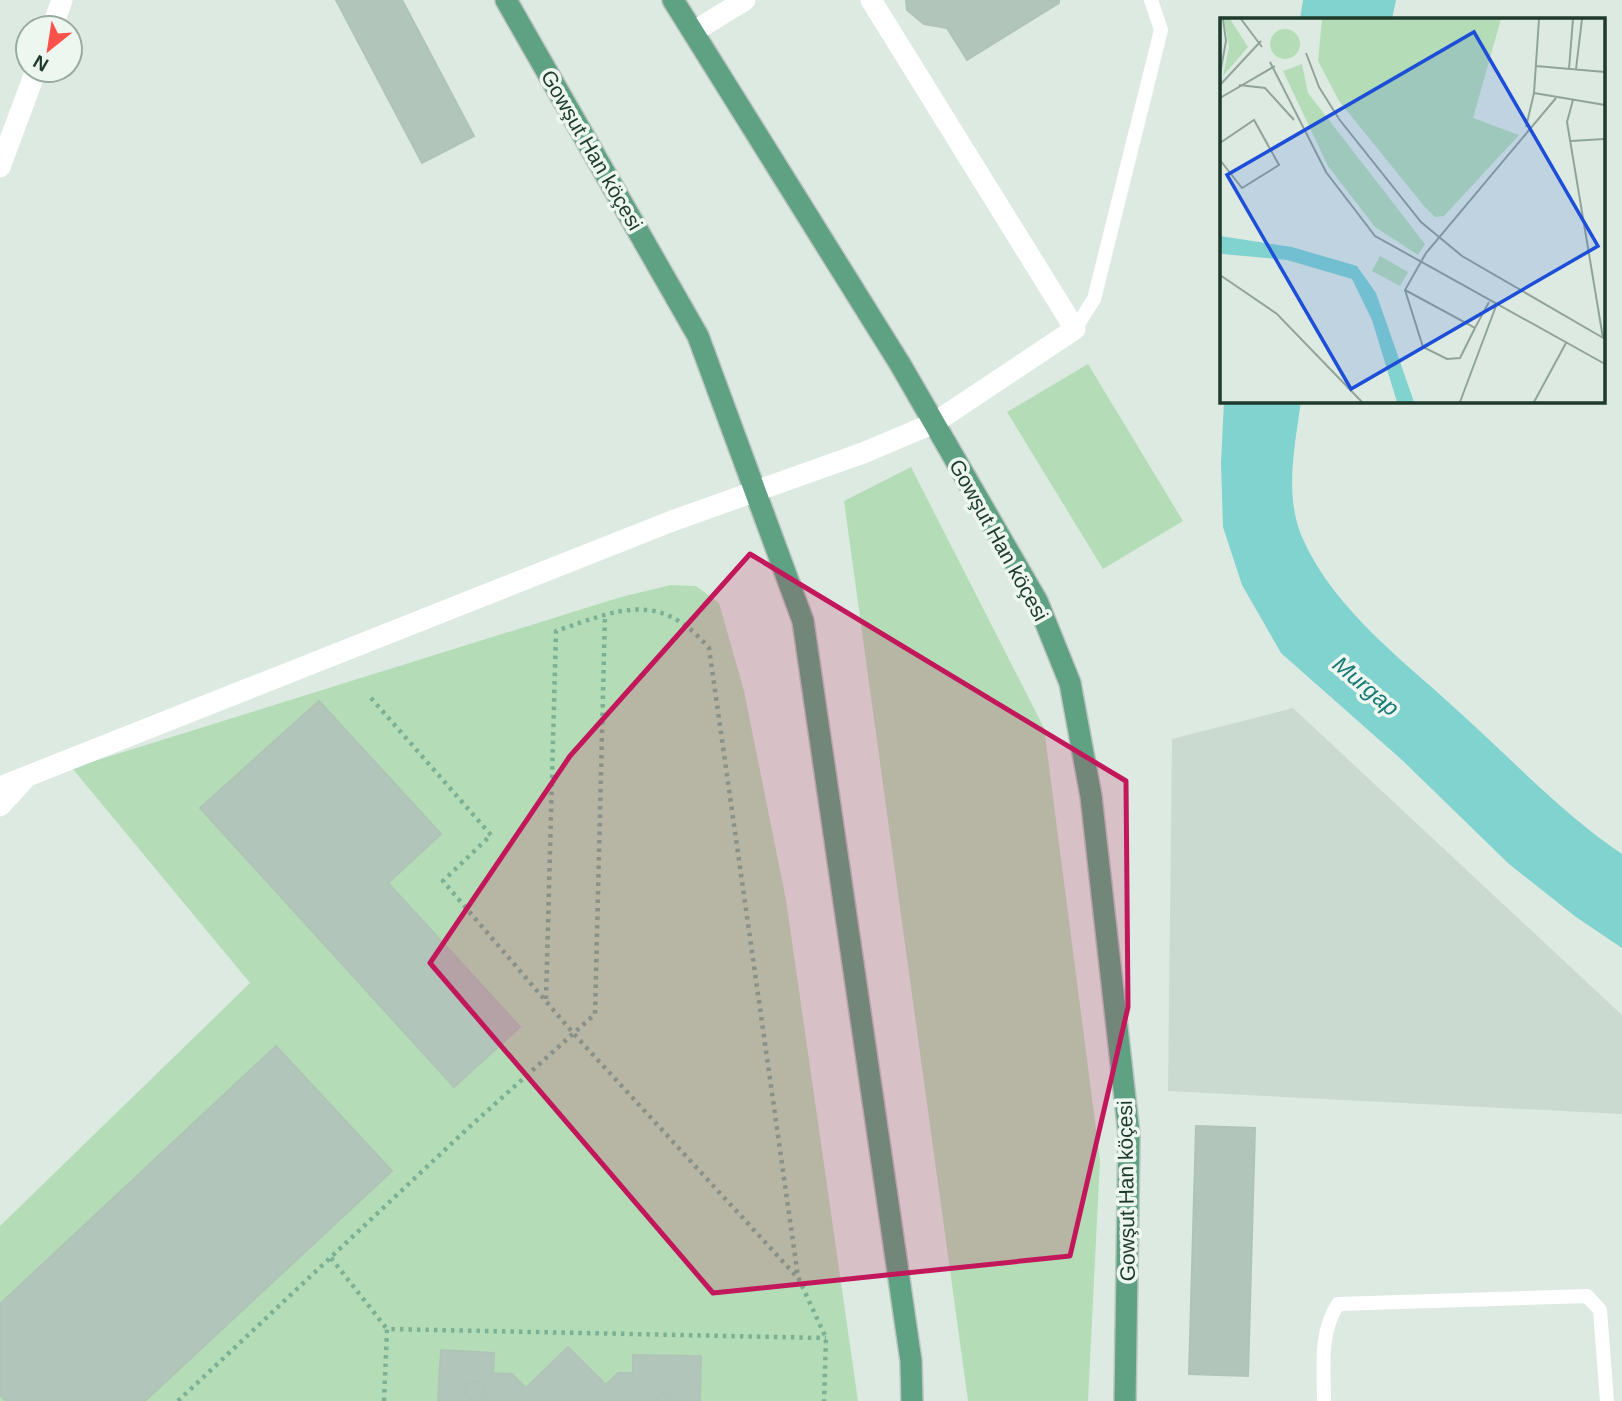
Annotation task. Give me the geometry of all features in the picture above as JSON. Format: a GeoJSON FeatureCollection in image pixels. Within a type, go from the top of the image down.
{"type":"FeatureCollection","features":[{"type":"Feature","properties":{"kind":"main road","name":"Gowşut Han köçesi"},"geometry":{"type":"LineString","coordinates":[[506,0],[698,336],[803,621],[909,1347],[912,1401]]}},
{"type":"Feature","properties":{"kind":"main road","name":"Gowşut Han köçesi"},"geometry":{"type":"LineString","coordinates":[[673,0],[934,423],[1037,601],[1070,683],[1091,796],[1129,1134],[1126,1395]]}},
{"type":"Feature","properties":{"kind":"street"},"geometry":{"type":"LineString","coordinates":[[694,32],[744,0]]}},
{"type":"Feature","properties":{"kind":"street"},"geometry":{"type":"LineString","coordinates":[[0,787],[24,780],[672,521],[756,492],[934,423],[1075,329],[871,0]]}},
{"type":"Feature","properties":{"kind":"street"},"geometry":{"type":"LineString","coordinates":[[0,166],[31,84]]}},
{"type":"Feature","properties":{"kind":"street"},"geometry":{"type":"LineString","coordinates":[[0,806],[24,780]]}},
{"type":"Feature","properties":{"kind":"lane"},"geometry":{"type":"LineString","coordinates":[[1075,329],[1094,299],[1161,30],[1151,0]]}},
{"type":"Feature","properties":{"kind":"lane"},"geometry":{"type":"LineString","coordinates":[[1324,1401],[1324,1342],[1328,1319],[1338,1304],[1587,1296],[1600,1310],[1607,1401]]}},
{"type":"Feature","properties":{"kind":"path"},"geometry":{"type":"LineString","coordinates":[[546,999],[556,631],[605,614],[649,608],[676,617],[709,648],[798,1277],[826,1338],[824,1401]]}},
{"type":"Feature","properties":{"kind":"path"},"geometry":{"type":"LineString","coordinates":[[178,1401],[595,1014],[605,614]]}},
{"type":"Feature","properties":{"kind":"path"},"geometry":{"type":"LineString","coordinates":[[371,698],[491,835],[443,881],[574,1034],[798,1277]]}},
{"type":"Feature","properties":{"kind":"path"},"geometry":{"type":"LineString","coordinates":[[331,1258],[387,1329],[384,1401]]}},
{"type":"Feature","properties":{"kind":"path"},"geometry":{"type":"LineString","coordinates":[[387,1329],[826,1338]]}},
{"type":"Feature","properties":{"kind":"highlighted area"},"geometry":{"type":"Polygon","coordinates":[[[750,554],[1126,781],[1128,1007],[1070,1256],[713,1293],[430,963],[570,756],[750,554]]]}},
{"type":"Feature","properties":{"kind":"shaded area"},"geometry":{"type":"Polygon","coordinates":[[[1293,708],[1622,1015],[1622,1114],[1168,1091],[1172,739],[1293,708]]]}},
{"type":"Feature","properties":{"kind":"green space"},"geometry":{"type":"Polygon","coordinates":[[[1088,364],[1183,521],[1103,569],[1007,412],[1088,364]]]}},
{"type":"Feature","properties":{"kind":"green space"},"geometry":{"type":"Polygon","coordinates":[[[911,467],[1044,728],[1100,1160],[1088,1401],[968,1401],[844,501],[911,467]]]}},
{"type":"Feature","properties":{"kind":"green space"},"geometry":{"type":"Polygon","coordinates":[[[671,585],[696,586],[719,603],[744,691],[786,900],[858,1401],[0,1401],[0,1226],[250,983],[72,768],[621,597],[671,585]]]}},
{"type":"Feature","properties":{"kind":"water"},"geometry":{"type":"Polygon","coordinates":[[[1303,0],[1396,0],[1392,18],[1300,18],[1303,0]]]}},
{"type":"Feature","properties":{"kind":"water","name":"Murgap"},"geometry":{"type":"Polygon","coordinates":[[[1224,402],[1301,402],[1292,470],[1293,504],[1302,537],[1316,564],[1354,614],[1399,659],[1562,808],[1622,854],[1622,948],[1576,917],[1509,864],[1402,760],[1281,653],[1242,585],[1223,527],[1221,463],[1224,402]]]}},
{"type":"Feature","properties":{"kind":"building"},"geometry":{"type":"Polygon","coordinates":[[[336,0],[402,0],[474,136],[422,163],[336,0]]]}},
{"type":"Feature","properties":{"kind":"building"},"geometry":{"type":"Polygon","coordinates":[[[906,0],[1059,0],[1059,3],[967,60],[947,28],[924,24],[907,10],[906,0]]]}},
{"type":"Feature","properties":{"kind":"building"},"geometry":{"type":"Polygon","coordinates":[[[319,701],[441,834],[388,883],[520,1027],[454,1087],[200,808],[319,701]]]}},
{"type":"Feature","properties":{"kind":"building"},"geometry":{"type":"Polygon","coordinates":[[[276,1046],[392,1171],[145,1401],[6,1401],[0,1395],[0,1304],[276,1046]]]}},
{"type":"Feature","properties":{"kind":"building"},"geometry":{"type":"Polygon","coordinates":[[[1196,1126],[1255,1128],[1248,1376],[1189,1374],[1196,1126]]]}},
{"type":"Feature","properties":{"kind":"building"},"geometry":{"type":"Polygon","coordinates":[[[568,1347],[606,1385],[618,1373],[633,1373],[633,1355],[701,1356],[700,1401],[438,1401],[441,1350],[494,1353],[493,1373],[512,1374],[526,1388],[568,1347]]]}},
{"type":"Feature","properties":{"kind":"building"},"geometry":{"type":"Polygon","coordinates":[[[475,1381],[482,1384],[485,1391],[482,1398],[475,1401],[468,1398],[465,1391],[468,1384],[475,1381]]]}},
{"type":"Feature","properties":{"kind":"building"},"geometry":{"type":"Polygon","coordinates":[[[664,1394],[670,1395],[674,1401],[655,1401],[664,1394]]]}}]}
